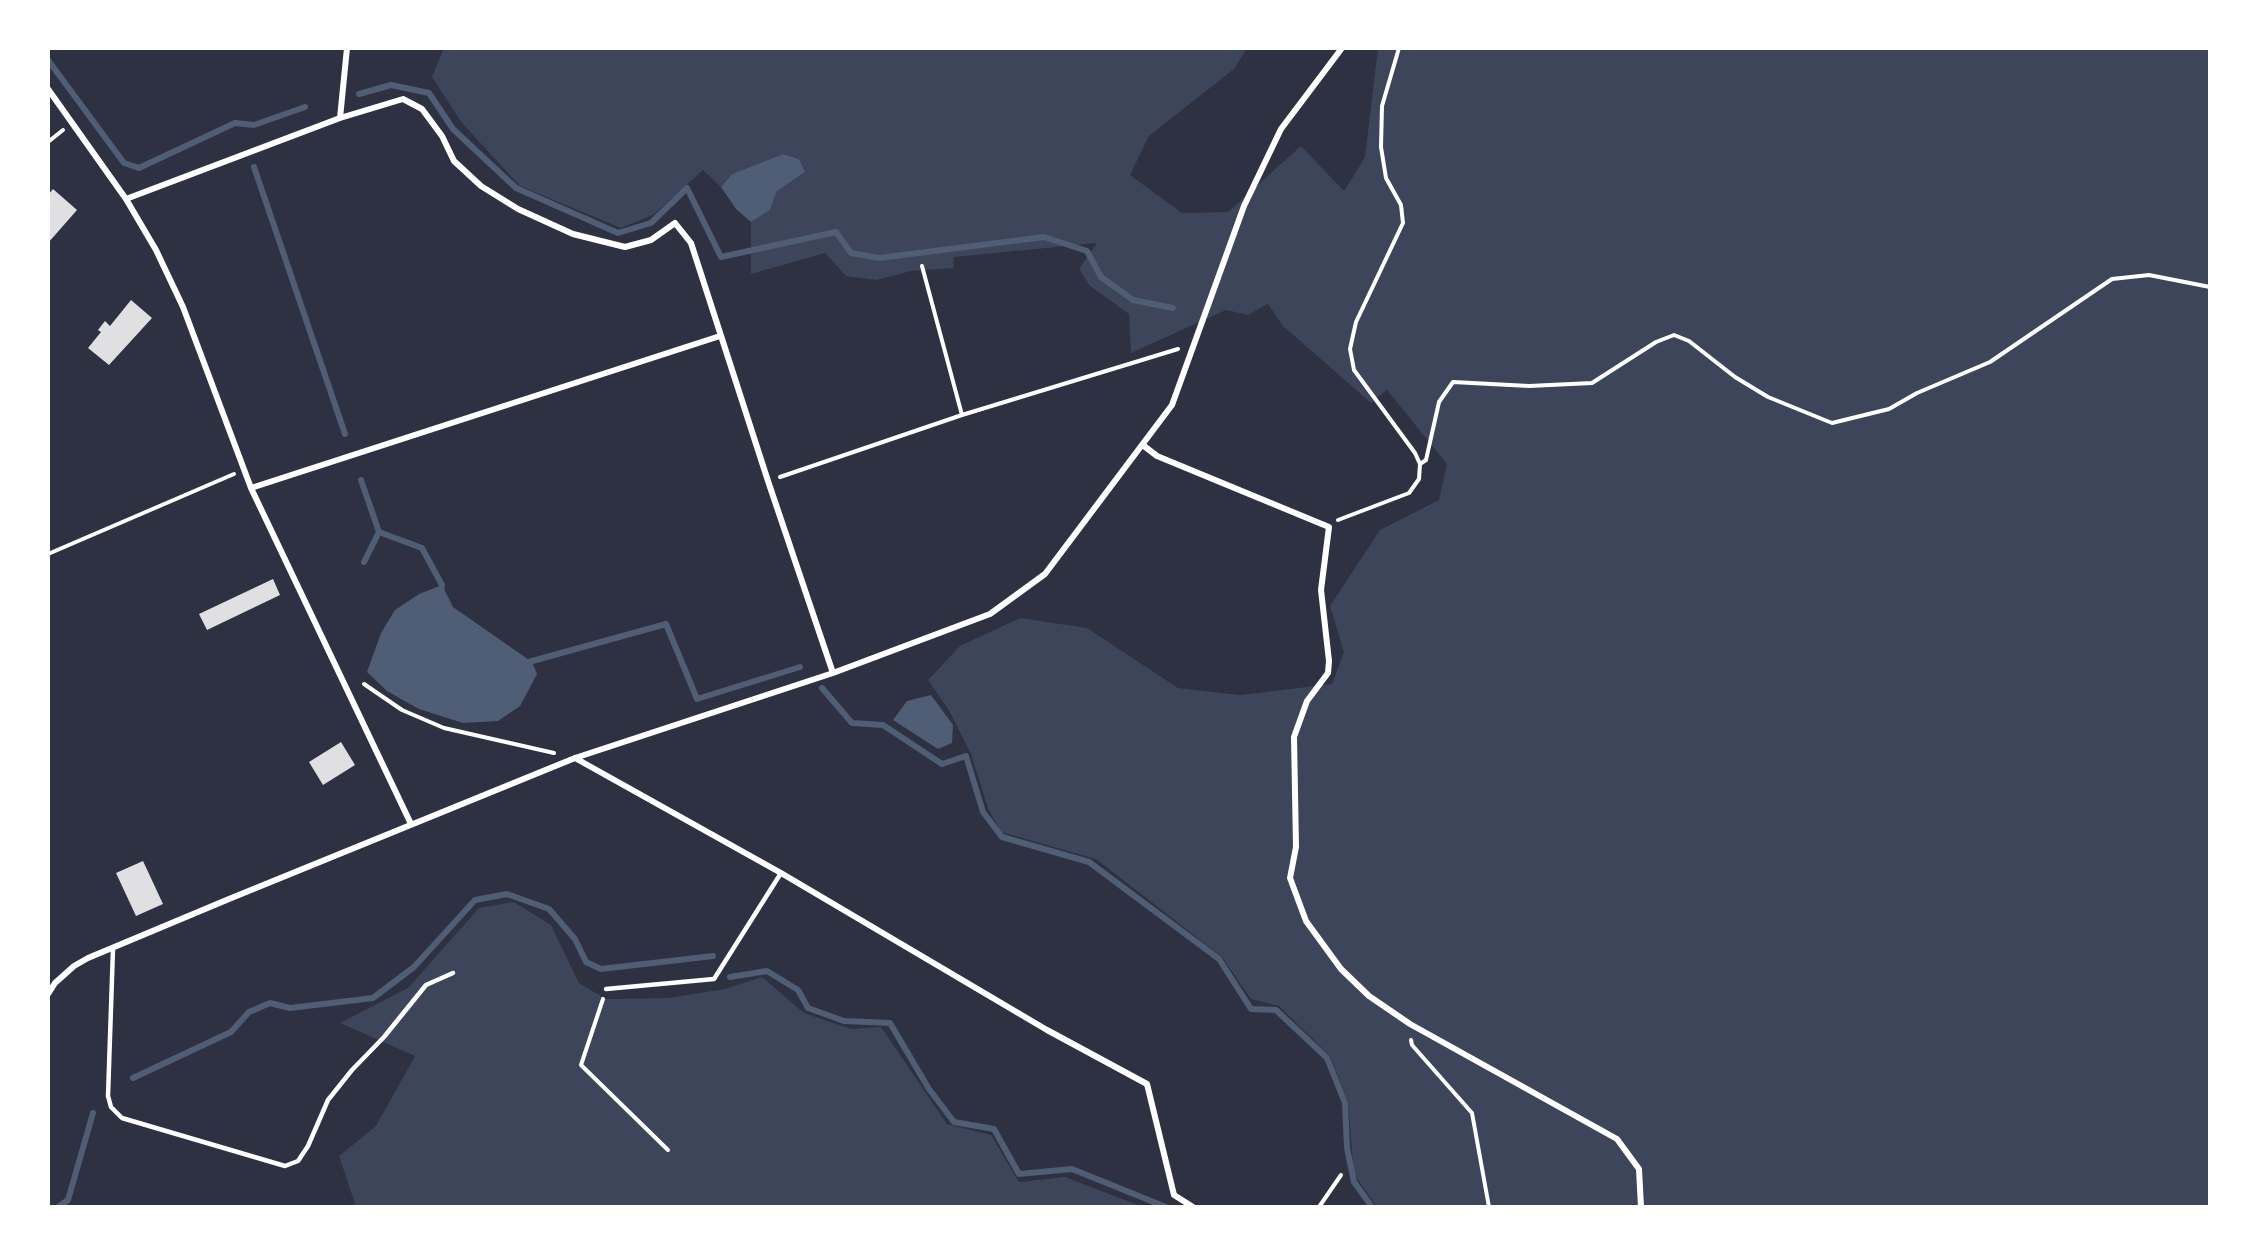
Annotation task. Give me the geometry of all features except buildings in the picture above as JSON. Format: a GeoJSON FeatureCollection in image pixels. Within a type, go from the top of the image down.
{"type":"FeatureCollection","features":[{"type":"Feature","properties":{"kind":"street"},"geometry":{"type":"LineString","coordinates":[[340,118],[347,48]]}},
{"type":"Feature","properties":{"kind":"street"},"geometry":{"type":"LineString","coordinates":[[48,994],[55,983],[74,966],[411,824],[575,758],[833,673],[990,614],[1036,581],[1045,574],[1144,446],[1172,405],[1244,206],[1281,129],[1342,48]]}},
{"type":"Feature","properties":{"kind":"street"},"geometry":{"type":"LineString","coordinates":[[48,89],[126,199],[156,250],[183,307],[243,470],[411,824]]}},
{"type":"Feature","properties":{"kind":"street"},"geometry":{"type":"LineString","coordinates":[[126,199],[340,118],[403,99],[422,109],[442,136],[454,161],[481,186],[518,209],[573,234],[625,247],[651,240],[675,223],[692,243],[720,336],[833,673]]}},
{"type":"Feature","properties":{"kind":"street"},"geometry":{"type":"LineString","coordinates":[[251,488],[720,336]]}},
{"type":"Feature","properties":{"kind":"street"},"geometry":{"type":"LineString","coordinates":[[1144,446],[1157,456],[1329,527],[1321,590],[1329,661],[1328,673],[1307,701],[1294,737],[1296,847],[1290,878],[1306,921],[1341,969],[1369,996],[1410,1024],[1617,1139],[1639,1168],[1641,1207]]}},
{"type":"Feature","properties":{"kind":"street"},"geometry":{"type":"LineString","coordinates":[[575,758],[781,873],[1047,1030],[1147,1084],[1174,1195],[1193,1207]]}},
{"type":"Feature","properties":{"kind":"lane"},"geometry":{"type":"LineString","coordinates":[[606,989],[714,979],[781,873]]}},
{"type":"Feature","properties":{"kind":"lane"},"geometry":{"type":"LineString","coordinates":[[113,949],[108,1096],[111,1107],[122,1118],[285,1166],[298,1161],[308,1146],[328,1100],[352,1070],[384,1037],[426,985],[453,973]]}},
{"type":"Feature","properties":{"kind":"path"},"geometry":{"type":"LineString","coordinates":[[1329,527],[1357,512],[1409,493],[1419,479],[1420,464],[1415,453],[1354,370],[1350,349],[1356,322],[1403,223],[1401,205],[1386,178],[1381,147],[1382,106],[1399,48]]}},
{"type":"Feature","properties":{"kind":"path"},"geometry":{"type":"LineString","coordinates":[[922,266],[962,415]]}},
{"type":"Feature","properties":{"kind":"path"},"geometry":{"type":"LineString","coordinates":[[1420,464],[1426,460],[1439,402],[1453,382],[1529,386],[1592,383],[1656,342],[1674,335],[1689,341],[1735,377],[1768,397],[1832,423],[1889,410],[1917,393],[1990,362],[2112,279],[2149,275],[2210,287]]}},
{"type":"Feature","properties":{"kind":"path"},"geometry":{"type":"LineString","coordinates":[[768,481],[962,415],[1193,345]]}},
{"type":"Feature","properties":{"kind":"path"},"geometry":{"type":"LineString","coordinates":[[48,554],[243,470]]}},
{"type":"Feature","properties":{"kind":"path"},"geometry":{"type":"LineString","coordinates":[[364,684],[402,710],[444,728],[575,758]]}},
{"type":"Feature","properties":{"kind":"path"},"geometry":{"type":"LineString","coordinates":[[606,989],[581,1065],[668,1150]]}},
{"type":"Feature","properties":{"kind":"path"},"geometry":{"type":"LineString","coordinates":[[1410,1024],[1412,1045],[1472,1113],[1489,1207]]}},
{"type":"Feature","properties":{"kind":"path"},"geometry":{"type":"LineString","coordinates":[[1319,1207],[1341,1175]]}},
{"type":"Feature","properties":{"kind":"shaded area"},"geometry":{"type":"Polygon","coordinates":[[[444,48],[1247,48],[1234,69],[1149,136],[1130,175],[1182,213],[1228,212],[1301,146],[1344,191],[1365,157],[1378,48],[2210,48],[2210,1207],[1377,1207],[1354,1174],[1348,1102],[1330,1056],[1279,1006],[1251,999],[1222,957],[1096,859],[1001,832],[988,808],[971,754],[950,712],[928,680],[960,646],[1020,618],[1087,628],[1178,688],[1240,695],[1332,684],[1344,652],[1330,606],[1380,530],[1439,500],[1447,464],[1387,390],[1371,403],[1283,326],[1268,304],[1248,315],[1226,310],[1131,353],[1129,314],[1090,286],[1079,269],[1097,243],[954,257],[953,268],[911,271],[876,280],[846,276],[825,253],[751,274],[751,222],[770,210],[777,191],[805,172],[799,159],[783,154],[732,174],[721,187],[703,170],[653,215],[621,228],[520,186],[462,123],[432,77],[444,48]]]}},
{"type":"Feature","properties":{"kind":"shaded area"},"geometry":{"type":"Polygon","coordinates":[[[783,154],[799,159],[805,172],[777,191],[770,210],[751,222],[736,209],[721,187],[732,174],[783,154]]]}},
{"type":"Feature","properties":{"kind":"shaded area"},"geometry":{"type":"Polygon","coordinates":[[[442,585],[453,607],[532,662],[537,674],[520,706],[498,721],[463,723],[419,709],[387,691],[367,672],[381,633],[395,610],[419,594],[442,585]]]}},
{"type":"Feature","properties":{"kind":"shaded area"},"geometry":{"type":"Polygon","coordinates":[[[931,695],[953,725],[952,743],[938,749],[893,720],[907,701],[931,695]]]}},
{"type":"Feature","properties":{"kind":"shaded area"},"geometry":{"type":"Polygon","coordinates":[[[514,902],[551,925],[579,983],[606,999],[668,998],[725,989],[762,977],[804,1013],[851,1029],[881,1027],[947,1124],[991,1135],[1019,1182],[1065,1177],[1143,1207],[356,1207],[339,1156],[376,1126],[415,1056],[340,1023],[408,988],[479,908],[514,902]]]}},
{"type":"Feature","properties":{"kind":"waterway"},"geometry":{"type":"LineString","coordinates":[[48,60],[124,163],[139,168],[235,123],[254,125],[305,107]]}},
{"type":"Feature","properties":{"kind":"waterway"},"geometry":{"type":"LineString","coordinates":[[359,94],[391,85],[429,93],[453,129],[516,188],[618,233],[651,223],[687,188],[721,257],[836,232],[851,253],[879,258],[1044,237],[1087,251],[1101,277],[1133,300],[1173,308]]}},
{"type":"Feature","properties":{"kind":"waterway"},"geometry":{"type":"LineString","coordinates":[[254,167],[345,434]]}},
{"type":"Feature","properties":{"kind":"waterway"},"geometry":{"type":"LineString","coordinates":[[361,480],[379,532],[364,562]]}},
{"type":"Feature","properties":{"kind":"waterway"},"geometry":{"type":"LineString","coordinates":[[379,532],[422,548],[442,585],[441,591]]}},
{"type":"Feature","properties":{"kind":"waterway"},"geometry":{"type":"LineString","coordinates":[[525,663],[666,624],[697,699],[800,667]]}},
{"type":"Feature","properties":{"kind":"waterway"},"geometry":{"type":"LineString","coordinates":[[822,688],[852,723],[883,725],[942,764],[966,756],[983,812],[1002,837],[1089,862],[1219,959],[1251,1009],[1276,1010],[1327,1058],[1345,1103],[1347,1148],[1354,1182],[1372,1207]]}},
{"type":"Feature","properties":{"kind":"waterway"},"geometry":{"type":"LineString","coordinates":[[133,1078],[231,1032],[249,1012],[270,1003],[290,1008],[373,998],[414,967],[475,900],[507,894],[549,909],[575,939],[586,962],[601,969],[713,956]]}},
{"type":"Feature","properties":{"kind":"waterway"},"geometry":{"type":"LineString","coordinates":[[730,977],[767,971],[798,990],[808,1008],[844,1021],[890,1023],[929,1089],[954,1122],[994,1129],[1019,1174],[1072,1169],[1166,1207]]}},
{"type":"Feature","properties":{"kind":"waterway"},"geometry":{"type":"LineString","coordinates":[[58,1207],[68,1200],[93,1113]]}}]}
